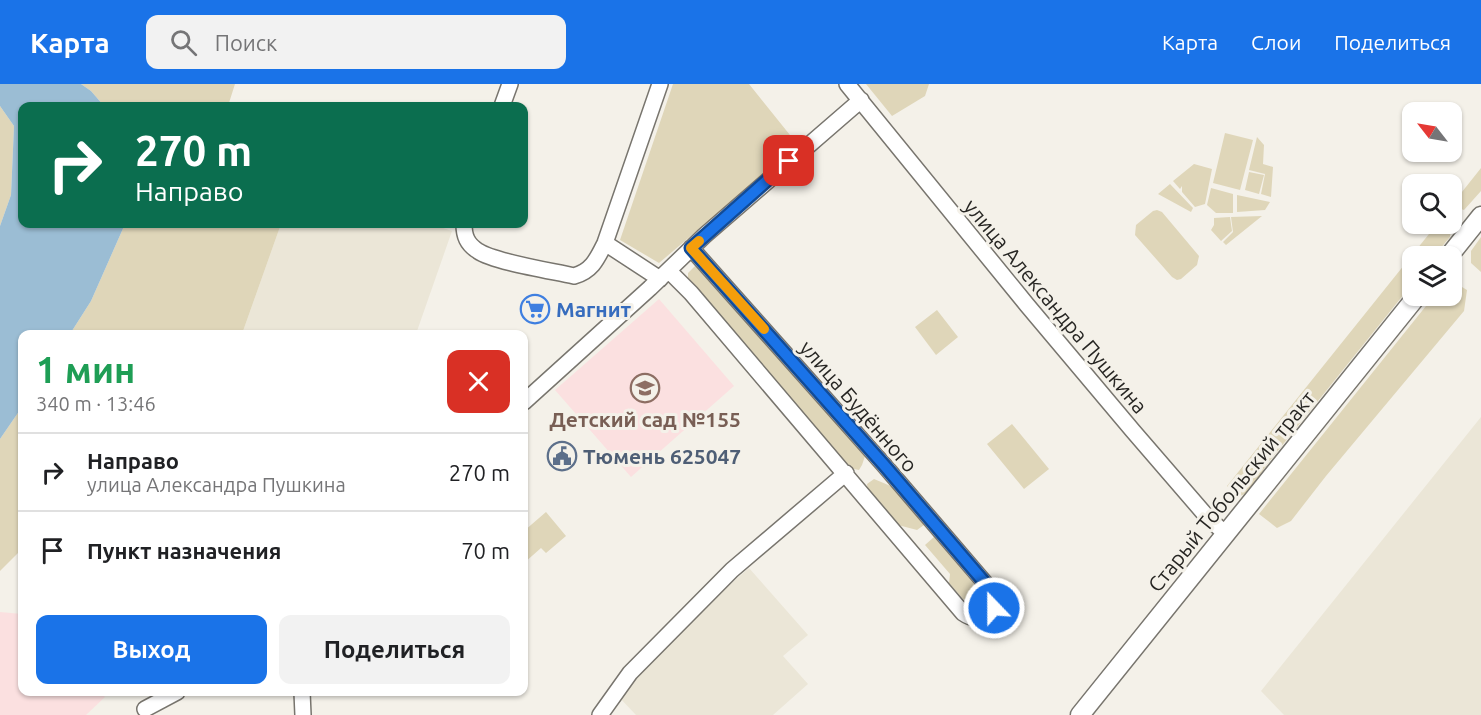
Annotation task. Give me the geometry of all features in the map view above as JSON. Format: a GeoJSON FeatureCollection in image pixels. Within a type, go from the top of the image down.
{"type":"FeatureCollection","features":[{"type":"Feature","properties":{"kind":"street"},"geometry":{"type":"LineString","coordinates":[[503,102],[510,84]]}},
{"type":"Feature","properties":{"kind":"street"},"geometry":{"type":"LineString","coordinates":[[464,228],[464,234],[469,243],[479,252],[498,259],[574,276],[586,273],[596,261],[605,243],[660,84]]}},
{"type":"Feature","properties":{"kind":"street","name":"улица Александра Пушкина"},"geometry":{"type":"LineString","coordinates":[[847,84],[1155,458],[1209,519],[1226,534]]}},
{"type":"Feature","properties":{"kind":"street"},"geometry":{"type":"LineString","coordinates":[[528,398],[691,248],[861,100]]}},
{"type":"Feature","properties":{"kind":"street"},"geometry":{"type":"LineString","coordinates":[[1457,246],[1481,216]]}},
{"type":"Feature","properties":{"kind":"street","name":"улица Будённого"},"geometry":{"type":"LineString","coordinates":[[605,243],[664,275],[691,293],[963,613],[971,619],[980,619],[988,615],[994,608],[995,599],[991,590],[884,465],[691,248]]}},
{"type":"Feature","properties":{"kind":"street","name":"Старый Тобольский тракт"},"geometry":{"type":"LineString","coordinates":[[1080,715],[1409,306]]}},
{"type":"Feature","properties":{"kind":"street"},"geometry":{"type":"LineString","coordinates":[[600,715],[630,673],[732,570],[846,473]]}},
{"type":"Feature","properties":{"kind":"street"},"geometry":{"type":"LineString","coordinates":[[145,709],[169,696]]}},
{"type":"Feature","properties":{"kind":"street"},"geometry":{"type":"LineString","coordinates":[[302,696],[303,715]]}},
{"type":"Feature","properties":{"kind":"shaded area"},"geometry":{"type":"Polygon","coordinates":[[[81,84],[235,84],[229,102],[101,102],[81,84]]]}},
{"type":"Feature","properties":{"kind":"shaded area"},"geometry":{"type":"Polygon","coordinates":[[[673,84],[749,84],[798,145],[659,263],[620,240],[673,84]]]}},
{"type":"Feature","properties":{"kind":"shaded area"},"geometry":{"type":"Polygon","coordinates":[[[866,84],[929,84],[925,96],[892,116],[866,84]]]}},
{"type":"Feature","properties":{"kind":"shaded area"},"geometry":{"type":"Polygon","coordinates":[[[0,106],[14,126],[11,195],[0,226],[0,106]]]}},
{"type":"Feature","properties":{"kind":"shaded area"},"geometry":{"type":"Polygon","coordinates":[[[1225,133],[1253,140],[1240,190],[1213,183],[1225,133]]]}},
{"type":"Feature","properties":{"kind":"shaded area"},"geometry":{"type":"Polygon","coordinates":[[[1257,137],[1264,145],[1263,164],[1273,167],[1271,197],[1261,194],[1265,174],[1249,170],[1257,137]]]}},
{"type":"Feature","properties":{"kind":"shaded area"},"geometry":{"type":"Polygon","coordinates":[[[1194,164],[1212,169],[1205,204],[1195,207],[1182,192],[1182,186],[1180,189],[1173,181],[1194,164]]]}},
{"type":"Feature","properties":{"kind":"shaded area"},"geometry":{"type":"Polygon","coordinates":[[[1481,168],[1481,191],[1464,210],[1462,209],[1462,192],[1481,168]]]}},
{"type":"Feature","properties":{"kind":"shaded area"},"geometry":{"type":"Polygon","coordinates":[[[1249,172],[1264,175],[1259,194],[1245,190],[1249,172]]]}},
{"type":"Feature","properties":{"kind":"shaded area"},"geometry":{"type":"Polygon","coordinates":[[[1170,184],[1193,208],[1191,212],[1158,194],[1170,184]]]}},
{"type":"Feature","properties":{"kind":"shaded area"},"geometry":{"type":"Polygon","coordinates":[[[1211,188],[1233,194],[1233,213],[1216,213],[1207,205],[1211,188]]]}},
{"type":"Feature","properties":{"kind":"shaded area"},"geometry":{"type":"Polygon","coordinates":[[[1237,195],[1270,202],[1265,210],[1237,212],[1237,195]]]}},
{"type":"Feature","properties":{"kind":"shaded area"},"geometry":{"type":"Polygon","coordinates":[[[1157,210],[1162,212],[1199,256],[1197,265],[1181,279],[1177,280],[1172,277],[1135,235],[1136,225],[1157,210]]]}},
{"type":"Feature","properties":{"kind":"shaded area"},"geometry":{"type":"Polygon","coordinates":[[[1262,216],[1226,245],[1223,242],[1233,232],[1231,217],[1262,216]]]}},
{"type":"Feature","properties":{"kind":"shaded area"},"geometry":{"type":"Polygon","coordinates":[[[1230,217],[1232,231],[1221,241],[1211,230],[1214,218],[1230,217]]]}},
{"type":"Feature","properties":{"kind":"shaded area"},"geometry":{"type":"Polygon","coordinates":[[[123,228],[280,228],[243,330],[73,330],[91,301],[123,228]]]}},
{"type":"Feature","properties":{"kind":"shaded area"},"geometry":{"type":"Polygon","coordinates":[[[280,228],[443,228],[452,231],[417,330],[243,330],[280,228]]]}},
{"type":"Feature","properties":{"kind":"shaded area"},"geometry":{"type":"Polygon","coordinates":[[[1429,234],[1450,234],[1442,246],[1419,246],[1429,234]]]}},
{"type":"Feature","properties":{"kind":"shaded area"},"geometry":{"type":"Polygon","coordinates":[[[1481,237],[1481,272],[1471,263],[1471,251],[1481,237]]]}},
{"type":"Feature","properties":{"kind":"shaded area"},"geometry":{"type":"Polygon","coordinates":[[[695,266],[701,269],[865,456],[859,470],[849,468],[688,279],[688,273],[695,266]]]}},
{"type":"Feature","properties":{"kind":"shaded area"},"geometry":{"type":"Polygon","coordinates":[[[1402,268],[1402,297],[1268,463],[1248,493],[1237,497],[1227,486],[1402,268]]]}},
{"type":"Feature","properties":{"kind":"shaded area"},"geometry":{"type":"Polygon","coordinates":[[[1462,287],[1467,290],[1464,311],[1291,521],[1277,528],[1259,514],[1426,306],[1462,306],[1462,287]]]}},
{"type":"Feature","properties":{"kind":"shaded area","name":"Детский сад №155"},"geometry":{"type":"Polygon","coordinates":[[[659,299],[734,386],[631,477],[555,390],[659,299]]]}},
{"type":"Feature","properties":{"kind":"shaded area"},"geometry":{"type":"Polygon","coordinates":[[[937,310],[958,337],[936,355],[915,327],[937,310]]]}},
{"type":"Feature","properties":{"kind":"shaded area"},"geometry":{"type":"Polygon","coordinates":[[[18,413],[18,553],[0,571],[0,439],[18,413]]]}},
{"type":"Feature","properties":{"kind":"shaded area"},"geometry":{"type":"Polygon","coordinates":[[[1481,417],[1481,715],[1284,715],[1261,691],[1481,417]]]}},
{"type":"Feature","properties":{"kind":"shaded area"},"geometry":{"type":"Polygon","coordinates":[[[1012,424],[1049,469],[1024,489],[987,444],[1012,424]]]}},
{"type":"Feature","properties":{"kind":"shaded area"},"geometry":{"type":"Polygon","coordinates":[[[874,479],[893,487],[924,525],[917,530],[898,525],[868,491],[867,484],[874,479]]]}},
{"type":"Feature","properties":{"kind":"shaded area"},"geometry":{"type":"Polygon","coordinates":[[[546,512],[566,536],[546,553],[541,548],[528,559],[528,528],[546,512]]]}},
{"type":"Feature","properties":{"kind":"shaded area"},"geometry":{"type":"Polygon","coordinates":[[[934,537],[973,583],[977,597],[971,601],[963,599],[949,583],[950,574],[925,545],[934,537]]]}},
{"type":"Feature","properties":{"kind":"shaded area"},"geometry":{"type":"Polygon","coordinates":[[[749,568],[808,635],[783,656],[808,684],[773,715],[636,715],[617,695],[649,655],[749,568]]]}},
{"type":"Feature","properties":{"kind":"shaded area"},"geometry":{"type":"Polygon","coordinates":[[[0,612],[18,614],[18,696],[105,697],[86,715],[0,715],[0,612]]]}},
{"type":"Feature","properties":{"kind":"water"},"geometry":{"type":"Polygon","coordinates":[[[0,84],[81,84],[91,91],[101,102],[18,102],[18,228],[123,228],[91,301],[73,330],[18,330],[18,413],[0,439],[0,226],[11,195],[14,126],[0,106],[0,84]]]}},
{"type":"Feature","properties":{"kind":"slow traffic"},"geometry":{"type":"LineString","coordinates":[[699,241],[691,248],[764,329]]}},
{"type":"Feature","properties":{"kind":"place","name":"Магнит"},"geometry":{"type":"Point","coordinates":[535,309]}},
{"type":"Feature","properties":{"kind":"place","name":"Детский сад №155"},"geometry":{"type":"Point","coordinates":[645,388]}},
{"type":"Feature","properties":{"kind":"place","name":"Тюмень 625047"},"geometry":{"type":"Point","coordinates":[562,456]}},
{"type":"Feature","properties":{"kind":"route"},"geometry":{"type":"LineString","coordinates":[[789,161],[691,248],[884,465],[991,590],[995,599],[994,608]]}}]}
